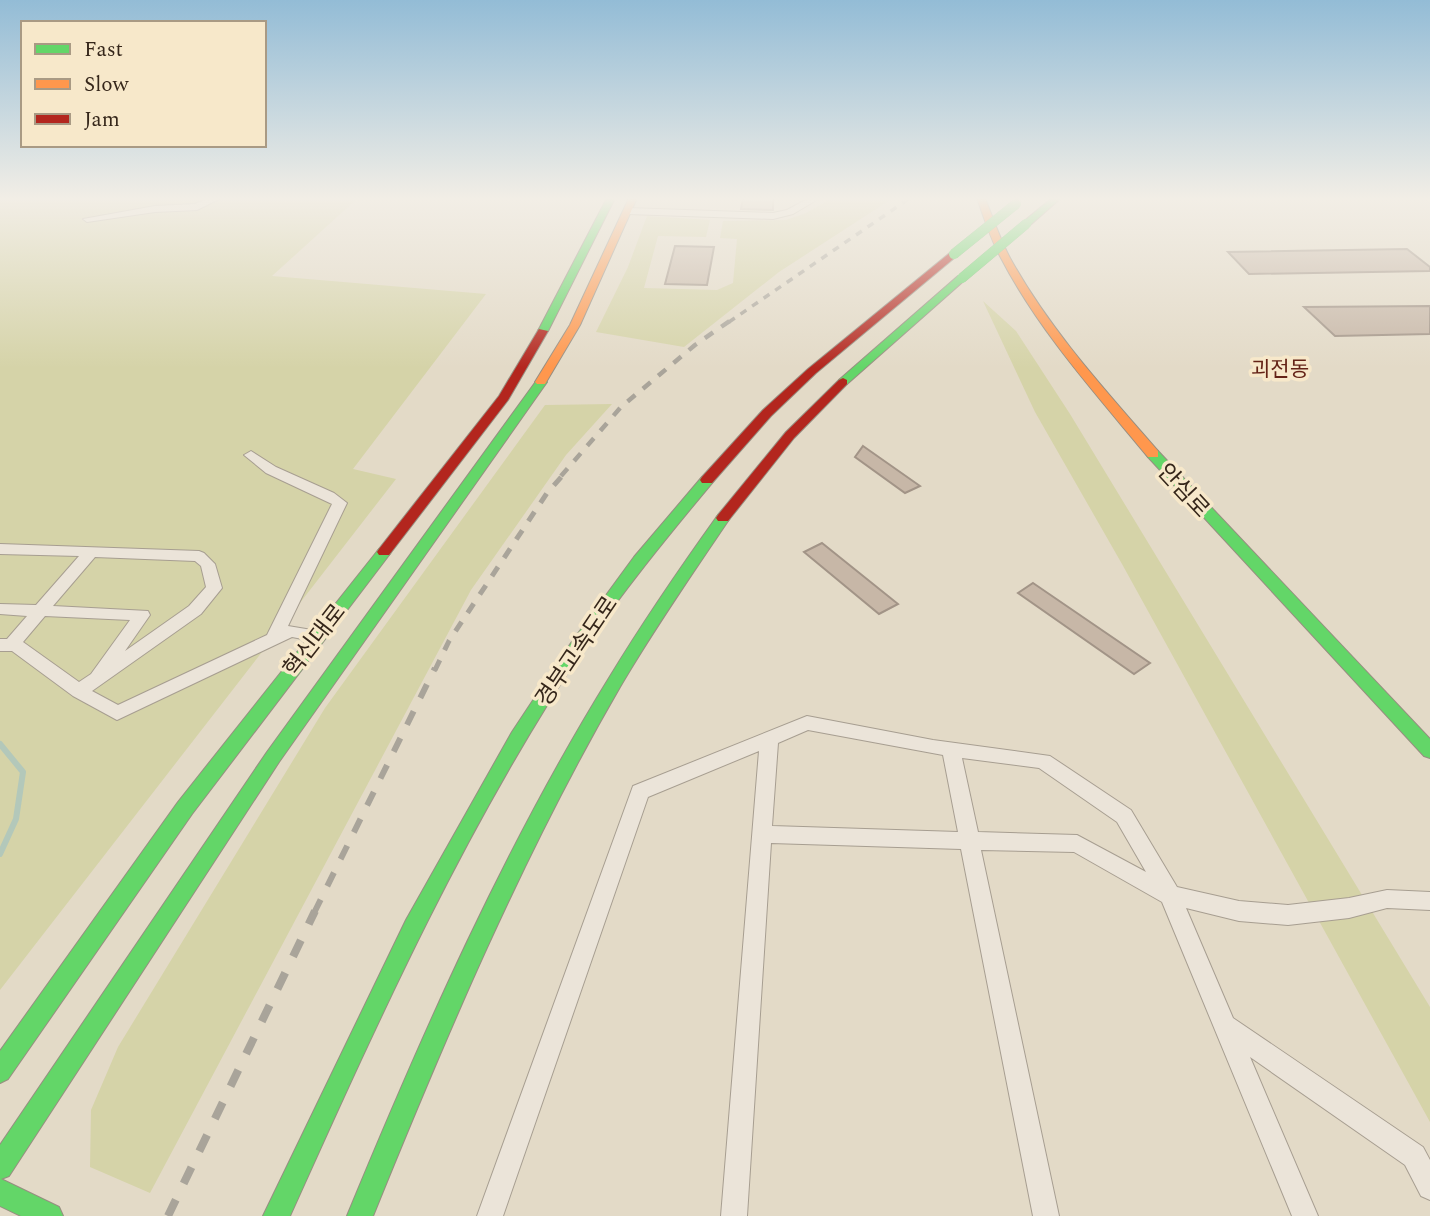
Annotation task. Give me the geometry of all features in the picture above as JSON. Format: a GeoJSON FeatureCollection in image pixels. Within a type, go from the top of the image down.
{"type":"FeatureCollection","features":[{"type":"Feature","properties":{"kind":"main road","name":"혁신대로"},"geometry":{"type":"LineString","coordinates":[[0,1071],[185,808],[504,397],[547,327],[585,255]]}},
{"type":"Feature","properties":{"kind":"main road"},"geometry":{"type":"LineString","coordinates":[[0,1167],[273,757],[534,394],[575,325],[607,255]]}},
{"type":"Feature","properties":{"kind":"main road","name":"경부고속도로"},"geometry":{"type":"LineString","coordinates":[[276,1216],[328,1101],[392,972],[481,804],[524,730],[615,592],[665,529],[768,412],[953,255]]}},
{"type":"Feature","properties":{"kind":"main road","name":"경부고속도로"},"geometry":{"type":"LineString","coordinates":[[360,1216],[432,1046],[508,879],[574,749],[640,640],[723,518],[790,435],[867,359],[990,255]]}},
{"type":"Feature","properties":{"kind":"main road","name":"안심로"},"geometry":{"type":"LineString","coordinates":[[1004,255],[1021,285],[1076,363],[1131,431],[1430,751]]}},
{"type":"Feature","properties":{"kind":"main road"},"geometry":{"type":"LineString","coordinates":[[0,1192],[50,1216]]}},
{"type":"Feature","properties":{"kind":"street"},"geometry":{"type":"LineString","coordinates":[[251,455],[264,469],[324,491],[340,503],[274,638]]}},
{"type":"Feature","properties":{"kind":"street"},"geometry":{"type":"LineString","coordinates":[[0,549],[199,556],[208,564],[214,588],[195,610],[79,691]]}},
{"type":"Feature","properties":{"kind":"street"},"geometry":{"type":"LineString","coordinates":[[92,552],[41,611],[6,645],[117,713],[290,631],[317,636]]}},
{"type":"Feature","properties":{"kind":"street"},"geometry":{"type":"LineString","coordinates":[[0,609],[142,615],[96,681]]}},
{"type":"Feature","properties":{"kind":"street"},"geometry":{"type":"LineString","coordinates":[[490,1216],[640,792],[807,723],[951,750],[1042,761],[1124,816],[1170,895],[1305,1216]]}},
{"type":"Feature","properties":{"kind":"street"},"geometry":{"type":"LineString","coordinates":[[734,1216],[769,739]]}},
{"type":"Feature","properties":{"kind":"street"},"geometry":{"type":"LineString","coordinates":[[951,750],[1046,1216]]}},
{"type":"Feature","properties":{"kind":"street"},"geometry":{"type":"LineString","coordinates":[[762,834],[970,843],[1077,844],[1170,895],[1239,911],[1288,915],[1349,908],[1387,899],[1430,901]]}},
{"type":"Feature","properties":{"kind":"street"},"geometry":{"type":"LineString","coordinates":[[1225,1026],[1414,1156],[1430,1187]]}},
{"type":"Feature","properties":{"kind":"shaded area"},"geometry":{"type":"Polygon","coordinates":[[[0,255],[295,255],[272,276],[486,294],[353,469],[396,479],[0,990],[0,255]]]}},
{"type":"Feature","properties":{"kind":"shaded area"},"geometry":{"type":"Polygon","coordinates":[[[633,255],[653,255],[644,288],[717,290],[733,283],[736,255],[806,255],[779,272],[684,347],[596,332],[633,255]]]}},
{"type":"Feature","properties":{"kind":"shaded area"},"geometry":{"type":"Polygon","coordinates":[[[983,301],[1016,331],[1070,414],[1430,1007],[1430,1122],[1122,564],[1035,412],[983,301]]]}},
{"type":"Feature","properties":{"kind":"shaded area"},"geometry":{"type":"Polygon","coordinates":[[[612,404],[566,455],[471,590],[150,1193],[90,1167],[91,1110],[118,1047],[325,708],[545,405],[612,404]]]}},
{"type":"Feature","properties":{"kind":"building"},"geometry":{"type":"Polygon","coordinates":[[[673,255],[713,255],[707,285],[665,284],[673,255]]]}},
{"type":"Feature","properties":{"kind":"building"},"geometry":{"type":"Polygon","coordinates":[[[1231,255],[1414,255],[1430,267],[1430,271],[1249,274],[1231,255]]]}},
{"type":"Feature","properties":{"kind":"building"},"geometry":{"type":"Polygon","coordinates":[[[1430,306],[1430,334],[1335,336],[1304,307],[1430,306]]]}},
{"type":"Feature","properties":{"kind":"building"},"geometry":{"type":"Polygon","coordinates":[[[863,446],[920,486],[905,493],[855,457],[863,446]]]}},
{"type":"Feature","properties":{"kind":"building"},"geometry":{"type":"Polygon","coordinates":[[[822,543],[898,604],[879,614],[804,552],[822,543]]]}},
{"type":"Feature","properties":{"kind":"building"},"geometry":{"type":"Polygon","coordinates":[[[1033,583],[1150,663],[1134,674],[1018,593],[1033,583]]]}},
{"type":"Feature","properties":{"kind":"waterway"},"geometry":{"type":"LineString","coordinates":[[0,744],[23,772],[16,819],[0,854]]}},
{"type":"Feature","properties":{"kind":"railway"},"geometry":{"type":"LineString","coordinates":[[729,322],[827,255]]}},
{"type":"Feature","properties":{"kind":"railway"},"geometry":{"type":"LineString","coordinates":[[561,476],[621,407],[695,345],[731,320]]}},
{"type":"Feature","properties":{"kind":"railway"},"geometry":{"type":"LineString","coordinates":[[435,670],[449,641],[547,493],[563,475]]}},
{"type":"Feature","properties":{"kind":"railway"},"geometry":{"type":"LineString","coordinates":[[314,913],[435,668]]}},
{"type":"Feature","properties":{"kind":"railway"},"geometry":{"type":"LineString","coordinates":[[168,1216],[315,911]]}},
{"type":"Feature","properties":{"kind":"traffic: fast"},"geometry":{"type":"LineString","coordinates":[[543,331],[582,255]]}},
{"type":"Feature","properties":{"kind":"traffic: fast"},"geometry":{"type":"LineString","coordinates":[[962,278],[990,255]]}},
{"type":"Feature","properties":{"kind":"traffic: fast"},"geometry":{"type":"LineString","coordinates":[[843,382],[962,278]]}},
{"type":"Feature","properties":{"kind":"traffic: fast"},"geometry":{"type":"LineString","coordinates":[[0,1167],[273,757],[541,382]]}},
{"type":"Feature","properties":{"kind":"traffic: fast"},"geometry":{"type":"LineString","coordinates":[[1153,454],[1430,751]]}},
{"type":"Feature","properties":{"kind":"traffic: fast"},"geometry":{"type":"LineString","coordinates":[[276,1216],[414,927],[464,831],[519,737],[577,647],[639,561],[707,480]]}},
{"type":"Feature","properties":{"kind":"traffic: fast"},"geometry":{"type":"LineString","coordinates":[[360,1216],[437,1034],[520,856],[614,683],[723,518]]}},
{"type":"Feature","properties":{"kind":"traffic: fast"},"geometry":{"type":"LineString","coordinates":[[0,1071],[185,808],[384,552]]}},
{"type":"Feature","properties":{"kind":"traffic: fast"},"geometry":{"type":"LineString","coordinates":[[0,1192],[50,1216]]}},
{"type":"Feature","properties":{"kind":"traffic: slow"},"geometry":{"type":"LineString","coordinates":[[541,382],[575,325],[607,255]]}},
{"type":"Feature","properties":{"kind":"traffic: slow"},"geometry":{"type":"LineString","coordinates":[[1004,255],[1021,285],[1076,363],[1153,454]]}},
{"type":"Feature","properties":{"kind":"traffic: jam"},"geometry":{"type":"LineString","coordinates":[[707,480],[767,413],[812,371],[953,255]]}},
{"type":"Feature","properties":{"kind":"traffic: jam"},"geometry":{"type":"LineString","coordinates":[[384,552],[504,397],[543,331]]}},
{"type":"Feature","properties":{"kind":"traffic: jam"},"geometry":{"type":"LineString","coordinates":[[723,518],[790,435],[843,382]]}},
{"type":"Feature","properties":{"kind":"district","name":"괴전동"},"geometry":{"type":"Point","coordinates":[1280,369]}}]}
